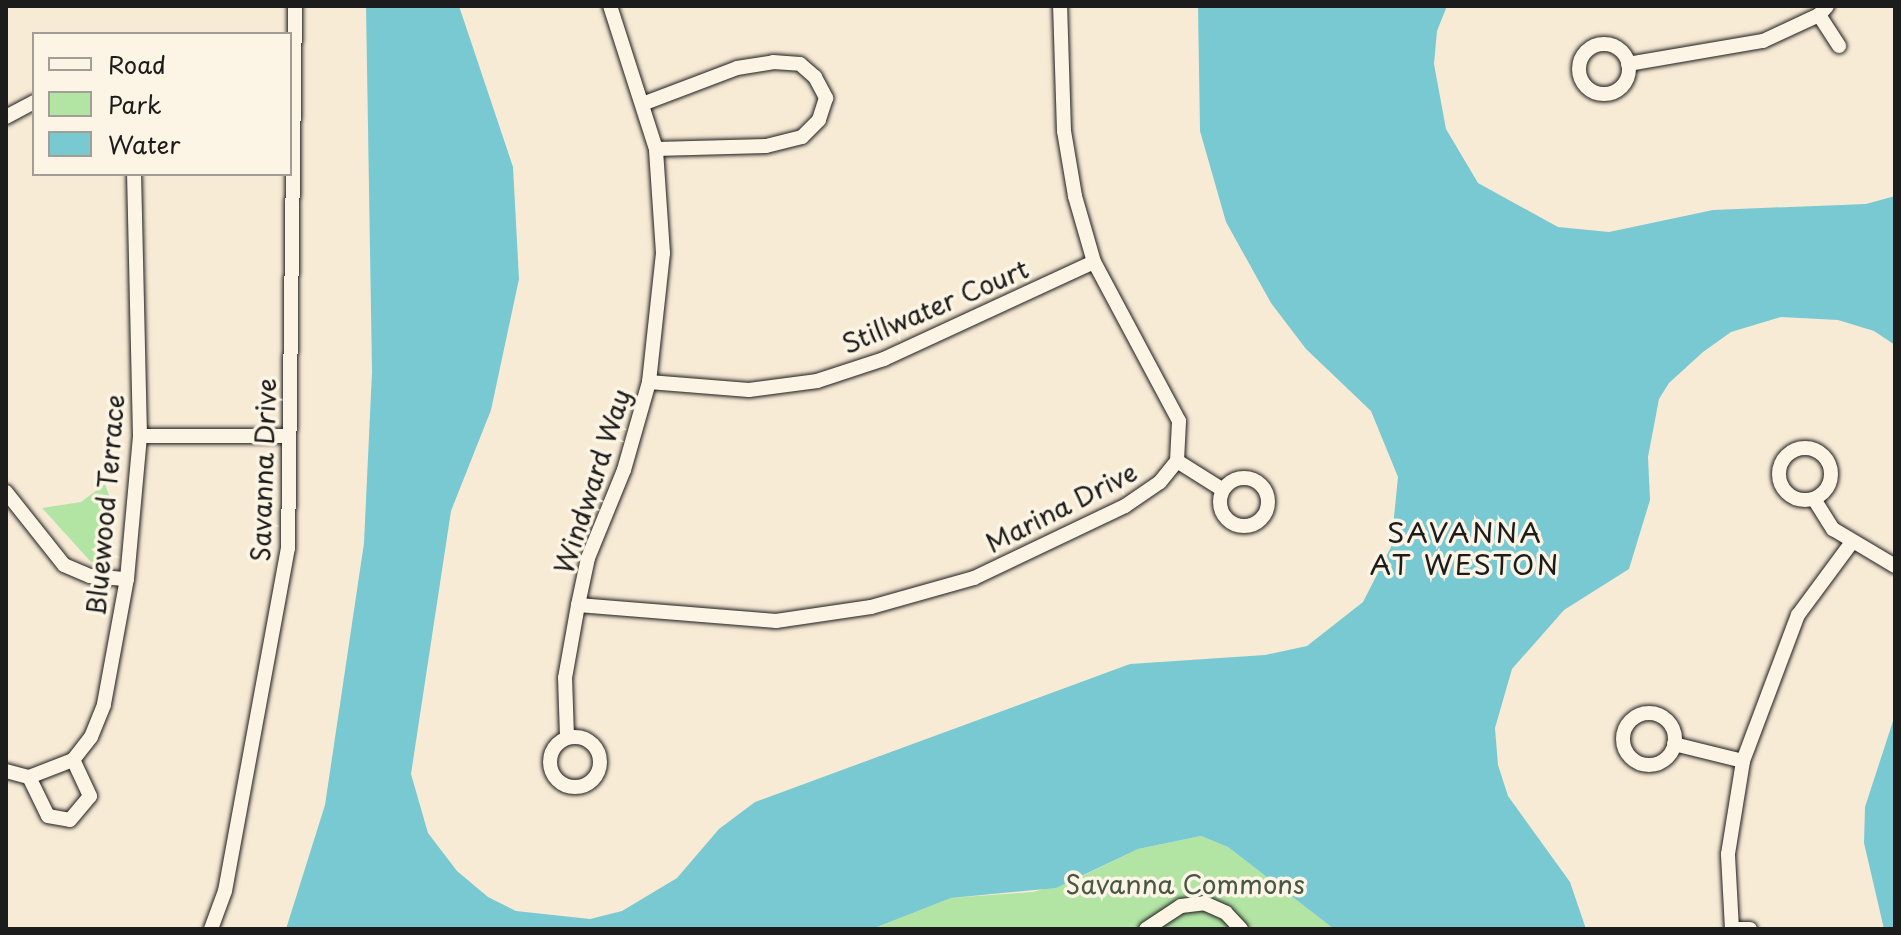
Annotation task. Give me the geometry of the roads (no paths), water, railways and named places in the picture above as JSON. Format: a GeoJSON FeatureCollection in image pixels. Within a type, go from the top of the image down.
{"type":"FeatureCollection","features":[{"type":"Feature","properties":{"kind":"street","name":"Savanna Drive"},"geometry":{"type":"LineString","coordinates":[[211,929],[225,891],[288,548],[295,6]]}},
{"type":"Feature","properties":{"kind":"street","name":"Windward Way"},"geometry":{"type":"LineString","coordinates":[[567,737],[565,678],[578,605],[588,558],[624,470],[649,382],[663,253],[656,149],[645,103],[610,6]]}},
{"type":"Feature","properties":{"kind":"street"},"geometry":{"type":"LineString","coordinates":[[1060,6],[1064,131],[1075,196],[1094,262],[1128,332],[1169,397],[1179,421],[1177,461],[1223,490]]}},
{"type":"Feature","properties":{"kind":"street"},"geometry":{"type":"LineString","coordinates":[[1628,64],[1763,41],[1823,11],[1839,46]]}},
{"type":"Feature","properties":{"kind":"street"},"geometry":{"type":"LineString","coordinates":[[645,103],[737,68],[773,62],[800,64],[815,77],[826,98],[819,120],[802,137],[766,146],[656,149]]}},
{"type":"Feature","properties":{"kind":"street"},"geometry":{"type":"LineString","coordinates":[[6,117],[32,103]]}},
{"type":"Feature","properties":{"kind":"street","name":"Bluewood Terrace"},"geometry":{"type":"LineString","coordinates":[[73,760],[91,737],[104,704],[127,579],[140,436],[134,176]]}},
{"type":"Feature","properties":{"kind":"street","name":"Stillwater Court"},"geometry":{"type":"LineString","coordinates":[[649,382],[749,390],[817,381],[884,359],[1094,262]]}},
{"type":"Feature","properties":{"kind":"street"},"geometry":{"type":"LineString","coordinates":[[140,436],[289,436]]}},
{"type":"Feature","properties":{"kind":"street","name":"Marina Drive"},"geometry":{"type":"LineString","coordinates":[[578,605],[776,621],[871,607],[974,578],[1111,513],[1160,482],[1177,461]]}},
{"type":"Feature","properties":{"kind":"street"},"geometry":{"type":"LineString","coordinates":[[6,492],[64,565],[90,576],[127,579]]}},
{"type":"Feature","properties":{"kind":"street"},"geometry":{"type":"LineString","coordinates":[[1814,499],[1833,529],[1895,566]]}},
{"type":"Feature","properties":{"kind":"street"},"geometry":{"type":"LineString","coordinates":[[1750,929],[1734,929],[1728,854],[1743,761],[1798,615],[1852,542]]}},
{"type":"Feature","properties":{"kind":"street"},"geometry":{"type":"LineString","coordinates":[[1674,744],[1743,761]]}},
{"type":"Feature","properties":{"kind":"street"},"geometry":{"type":"LineString","coordinates":[[6,771],[29,777],[73,760],[90,796],[70,820],[48,816],[29,777]]}},
{"type":"Feature","properties":{"kind":"street"},"geometry":{"type":"LineString","coordinates":[[1146,929],[1181,906],[1204,903],[1226,913],[1241,929]]}},
{"type":"Feature","properties":{"kind":"water"},"geometry":{"type":"Polygon","coordinates":[[[366,6],[459,6],[513,167],[519,279],[491,410],[451,511],[411,774],[428,833],[457,871],[488,897],[516,911],[590,919],[622,911],[677,878],[719,829],[755,802],[1130,664],[1265,655],[1307,646],[1363,602],[1391,547],[1398,477],[1371,411],[1306,349],[1271,303],[1226,222],[1200,131],[1198,6],[1447,6],[1437,31],[1434,64],[1446,129],[1478,183],[1558,227],[1609,232],[1713,210],[1866,204],[1895,196],[1895,345],[1874,331],[1838,320],[1781,317],[1731,332],[1703,352],[1669,383],[1659,399],[1648,457],[1650,500],[1629,569],[1564,610],[1512,669],[1495,728],[1498,765],[1508,796],[1570,882],[1586,929],[1334,929],[1228,847],[1201,836],[1138,849],[1056,888],[951,898],[872,929],[286,929],[325,805],[364,543],[372,372],[366,6]]]}},
{"type":"Feature","properties":{"kind":"water"},"geometry":{"type":"Polygon","coordinates":[[[1895,715],[1895,929],[1884,929],[1864,843],[1865,807],[1895,715]]]}},
{"type":"Feature","properties":{"kind":"district","name":"SAVANNA AT WESTON"},"geometry":{"type":"Point","coordinates":[1465,548]}},
{"type":"Feature","properties":{"kind":"park label","name":"Savanna Commons"},"geometry":{"type":"Point","coordinates":[1185,884]}}]}
